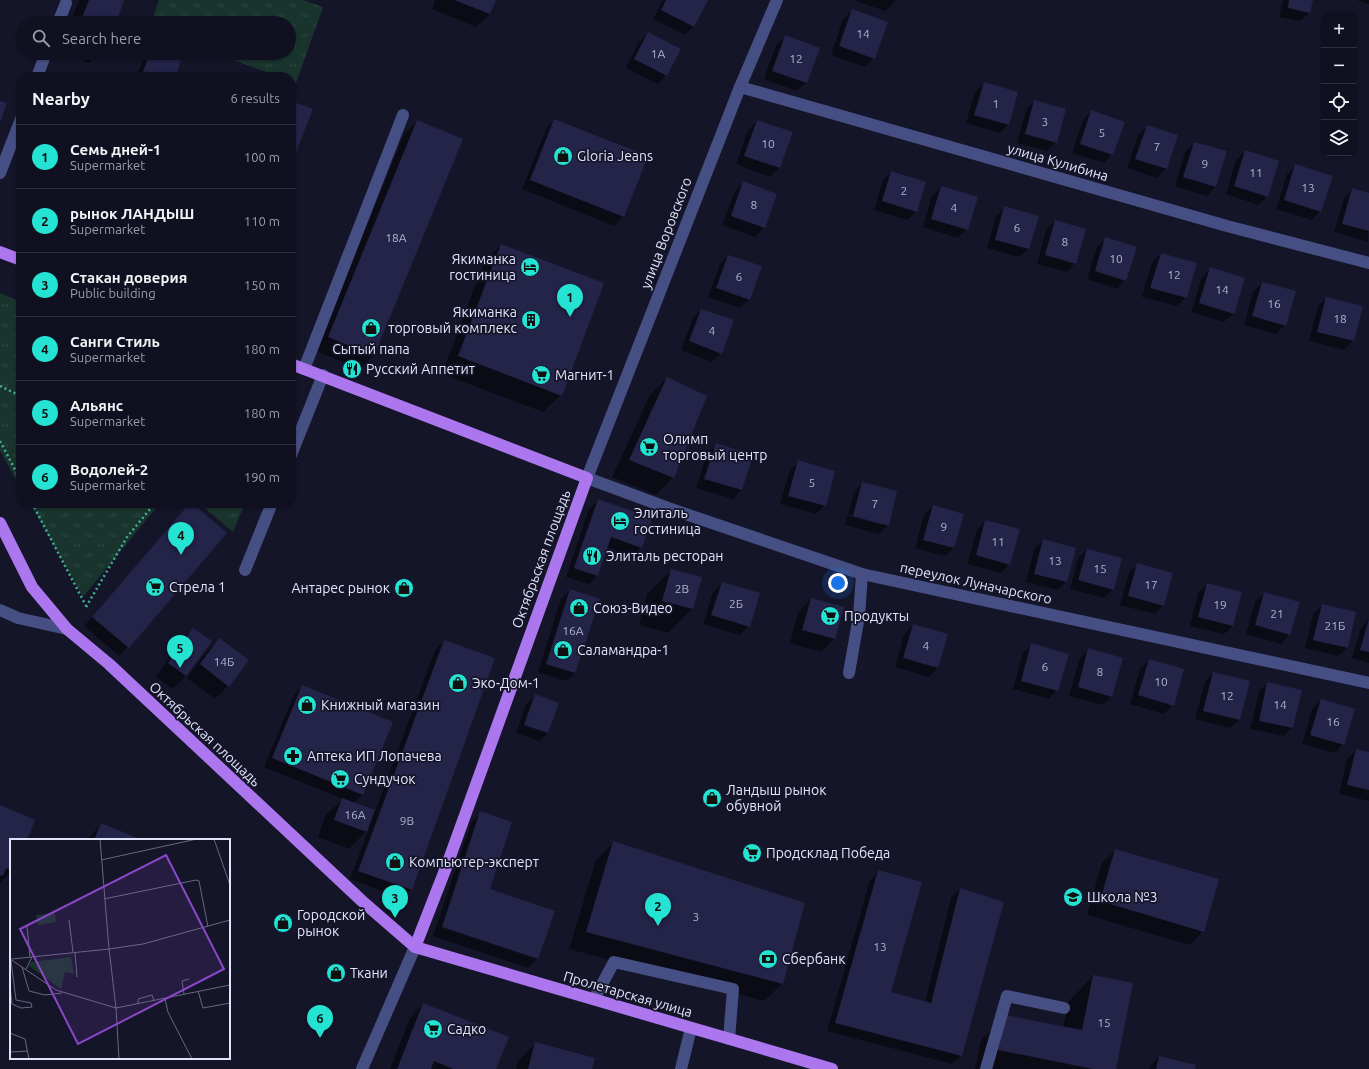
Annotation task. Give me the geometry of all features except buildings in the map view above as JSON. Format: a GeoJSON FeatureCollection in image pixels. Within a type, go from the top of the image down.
{"type":"FeatureCollection","features":[{"type":"Feature","properties":{"kind":"main road"},"geometry":{"type":"LineString","coordinates":[[0,252],[16,258]]}},
{"type":"Feature","properties":{"kind":"main road","name":"Октябрьская площадь"},"geometry":{"type":"LineString","coordinates":[[0,523],[32,587],[67,629],[109,664],[362,900],[415,947],[447,865],[587,478],[296,366]]}},
{"type":"Feature","properties":{"kind":"main road","name":"Пролетарская улица"},"geometry":{"type":"LineString","coordinates":[[415,947],[729,1039],[813,1067],[832,1069]]}},
{"type":"Feature","properties":{"kind":"street","name":"улица Воровского"},"geometry":{"type":"LineString","coordinates":[[587,478],[740,87],[777,0]]}},
{"type":"Feature","properties":{"kind":"street"},"geometry":{"type":"LineString","coordinates":[[61,16],[66,3]]}},
{"type":"Feature","properties":{"kind":"street"},"geometry":{"type":"LineString","coordinates":[[39,72],[43,60]]}},
{"type":"Feature","properties":{"kind":"street","name":"улица Кулибина"},"geometry":{"type":"LineString","coordinates":[[740,87],[1228,226],[1369,263]]}},
{"type":"Feature","properties":{"kind":"street"},"geometry":{"type":"LineString","coordinates":[[304,368],[402,115]]}},
{"type":"Feature","properties":{"kind":"street"},"geometry":{"type":"LineString","coordinates":[[0,173],[16,132]]}},
{"type":"Feature","properties":{"kind":"street"},"geometry":{"type":"LineString","coordinates":[[296,442],[323,375]]}},
{"type":"Feature","properties":{"kind":"street","name":"переулок Луначарского"},"geometry":{"type":"LineString","coordinates":[[587,478],[668,508],[862,574],[1369,683]]}},
{"type":"Feature","properties":{"kind":"street"},"geometry":{"type":"LineString","coordinates":[[245,570],[270,508]]}},
{"type":"Feature","properties":{"kind":"street"},"geometry":{"type":"LineString","coordinates":[[849,673],[859,616],[862,574]]}},
{"type":"Feature","properties":{"kind":"street"},"geometry":{"type":"LineString","coordinates":[[0,610],[18,618],[67,629]]}},
{"type":"Feature","properties":{"kind":"street","name":"Октябрьская площадь"},"geometry":{"type":"LineString","coordinates":[[362,1069],[415,947]]}},
{"type":"Feature","properties":{"kind":"street"},"geometry":{"type":"LineString","coordinates":[[594,999],[614,962],[733,989],[729,1039]]}},
{"type":"Feature","properties":{"kind":"street"},"geometry":{"type":"LineString","coordinates":[[986,1069],[1007,996],[1064,1008]]}},
{"type":"Feature","properties":{"kind":"street"},"geometry":{"type":"LineString","coordinates":[[681,1069],[691,1028]]}},
{"type":"Feature","properties":{"kind":"path"},"geometry":{"type":"LineString","coordinates":[[0,386],[16,394]]}},
{"type":"Feature","properties":{"kind":"path"},"geometry":{"type":"LineString","coordinates":[[0,441],[16,471]]}},
{"type":"Feature","properties":{"kind":"path"},"geometry":{"type":"LineString","coordinates":[[35,508],[86,607],[127,538],[151,508]]}},
{"type":"Feature","properties":{"kind":"green space"},"geometry":{"type":"Polygon","coordinates":[[[159,0],[303,0],[323,7],[296,83],[296,72],[266,72],[233,60],[296,60],[296,16],[153,16],[159,0]]]}},
{"type":"Feature","properties":{"kind":"green space"},"geometry":{"type":"Polygon","coordinates":[[[0,293],[16,300],[16,479],[0,451],[0,293]]]}},
{"type":"Feature","properties":{"kind":"green space"},"geometry":{"type":"Polygon","coordinates":[[[33,508],[156,508],[83,597],[33,508]]]}},
{"type":"Feature","properties":{"kind":"green space"},"geometry":{"type":"Polygon","coordinates":[[[205,508],[243,508],[233,532],[205,508]]]}},
{"type":"Feature","properties":{"kind":"place","name":"Gloria Jeans"},"geometry":{"type":"Point","coordinates":[563,156]}},
{"type":"Feature","properties":{"kind":"place","name":"Якиманка гостиница"},"geometry":{"type":"Point","coordinates":[530,267]}},
{"type":"Feature","properties":{"kind":"place","name":"Семь дней-1"},"geometry":{"type":"Point","coordinates":[570,317]}},
{"type":"Feature","properties":{"kind":"place","name":"Якиманка торговый комплекс"},"geometry":{"type":"Point","coordinates":[531,320]}},
{"type":"Feature","properties":{"kind":"place","name":"Сытый папа"},"geometry":{"type":"Point","coordinates":[371,328]}},
{"type":"Feature","properties":{"kind":"place","name":"Русский Аппетит"},"geometry":{"type":"Point","coordinates":[352,369]}},
{"type":"Feature","properties":{"kind":"place","name":"Магнит-1"},"geometry":{"type":"Point","coordinates":[541,375]}},
{"type":"Feature","properties":{"kind":"place","name":"Олимп торговый центр"},"geometry":{"type":"Point","coordinates":[649,447]}},
{"type":"Feature","properties":{"kind":"place","name":"Элиталь гостиница"},"geometry":{"type":"Point","coordinates":[620,521]}},
{"type":"Feature","properties":{"kind":"place","name":"Санги Стиль"},"geometry":{"type":"Point","coordinates":[181,555]}},
{"type":"Feature","properties":{"kind":"place","name":"Элиталь ресторан"},"geometry":{"type":"Point","coordinates":[592,556]}},
{"type":"Feature","properties":{"kind":"place","name":"Стрела 1"},"geometry":{"type":"Point","coordinates":[155,587]}},
{"type":"Feature","properties":{"kind":"place","name":"Антарес рынок"},"geometry":{"type":"Point","coordinates":[404,588]}},
{"type":"Feature","properties":{"kind":"place","name":"Союз-Видео"},"geometry":{"type":"Point","coordinates":[579,608]}},
{"type":"Feature","properties":{"kind":"place","name":"Продукты"},"geometry":{"type":"Point","coordinates":[830,616]}},
{"type":"Feature","properties":{"kind":"place","name":"Саламандра-1"},"geometry":{"type":"Point","coordinates":[563,650]}},
{"type":"Feature","properties":{"kind":"place","name":"Альянс"},"geometry":{"type":"Point","coordinates":[180,668]}},
{"type":"Feature","properties":{"kind":"place","name":"Эко-Дом-1"},"geometry":{"type":"Point","coordinates":[458,683]}},
{"type":"Feature","properties":{"kind":"place","name":"Книжный магазин"},"geometry":{"type":"Point","coordinates":[307,705]}},
{"type":"Feature","properties":{"kind":"place","name":"Аптека ИП Лопачева"},"geometry":{"type":"Point","coordinates":[293,756]}},
{"type":"Feature","properties":{"kind":"place","name":"Сундучок"},"geometry":{"type":"Point","coordinates":[340,779]}},
{"type":"Feature","properties":{"kind":"place","name":"Ландыш рынок обувной"},"geometry":{"type":"Point","coordinates":[712,798]}},
{"type":"Feature","properties":{"kind":"place","name":"Продсклад Победа"},"geometry":{"type":"Point","coordinates":[752,853]}},
{"type":"Feature","properties":{"kind":"place","name":"Компьютер-эксперт"},"geometry":{"type":"Point","coordinates":[395,862]}},
{"type":"Feature","properties":{"kind":"place","name":"Школа №3"},"geometry":{"type":"Point","coordinates":[1073,897]}},
{"type":"Feature","properties":{"kind":"place","name":"Стакан доверия"},"geometry":{"type":"Point","coordinates":[395,918]}},
{"type":"Feature","properties":{"kind":"place","name":"Городской рынок"},"geometry":{"type":"Point","coordinates":[283,923]}},
{"type":"Feature","properties":{"kind":"place","name":"рынок ЛАНДЫШ"},"geometry":{"type":"Point","coordinates":[658,926]}},
{"type":"Feature","properties":{"kind":"place","name":"Сбербанк"},"geometry":{"type":"Point","coordinates":[768,959]}},
{"type":"Feature","properties":{"kind":"place","name":"Ткани"},"geometry":{"type":"Point","coordinates":[336,973]}},
{"type":"Feature","properties":{"kind":"place","name":"Садко"},"geometry":{"type":"Point","coordinates":[433,1029]}},
{"type":"Feature","properties":{"kind":"place","name":"Водолей-2"},"geometry":{"type":"Point","coordinates":[320,1038]}}]}
